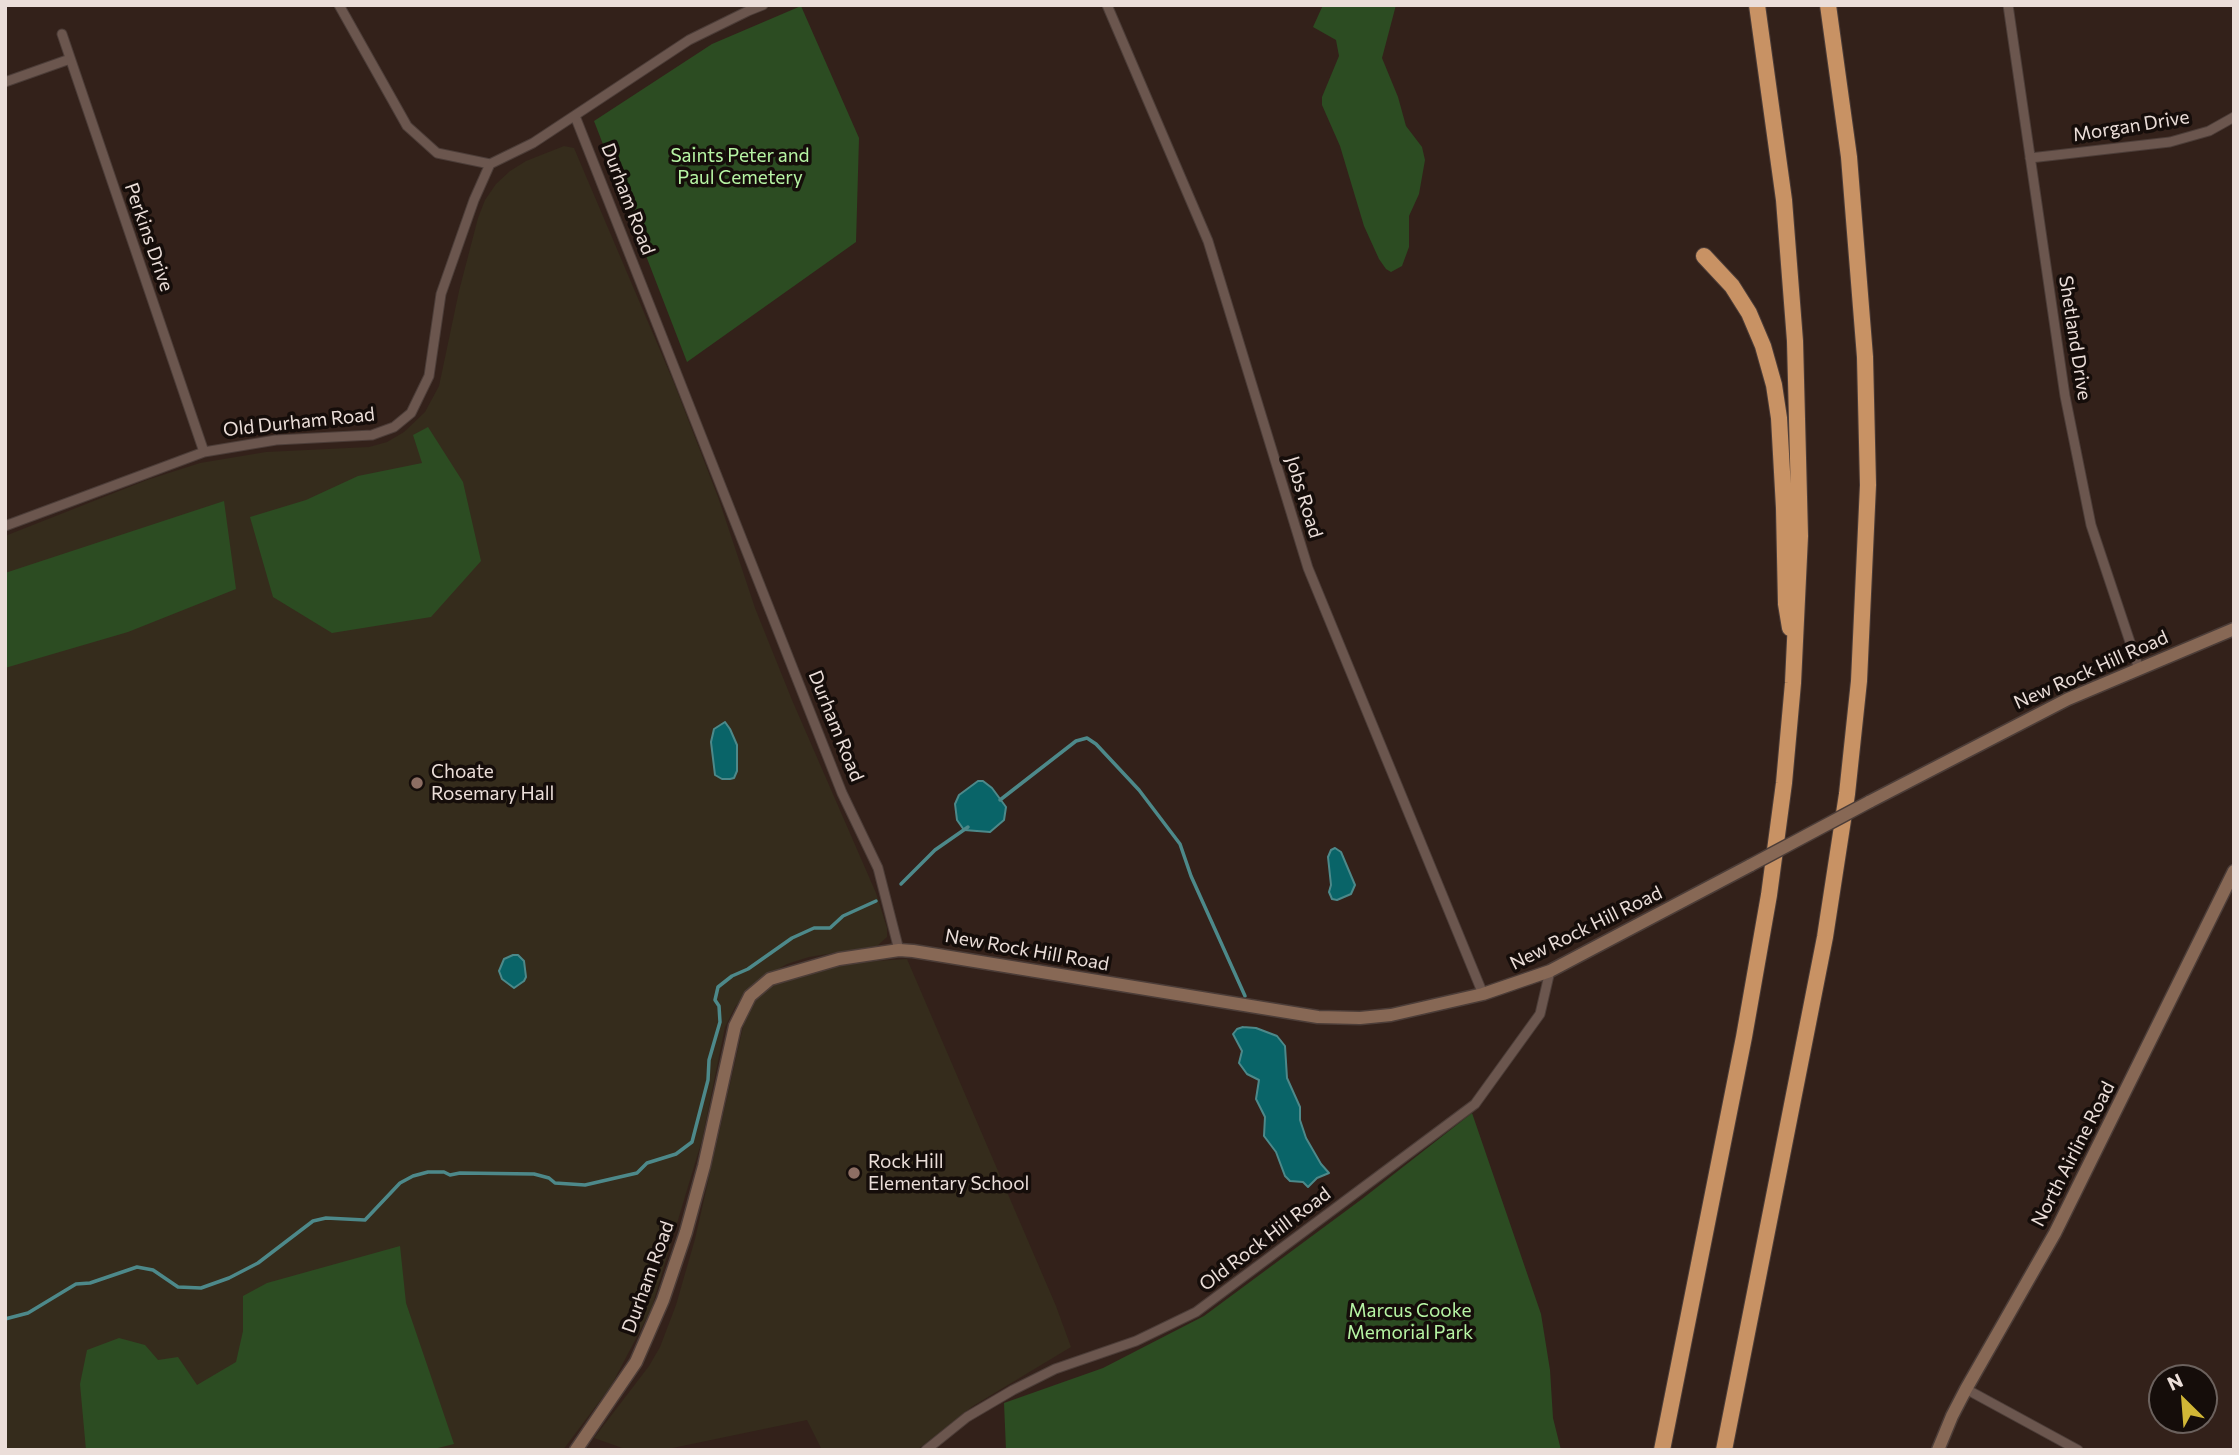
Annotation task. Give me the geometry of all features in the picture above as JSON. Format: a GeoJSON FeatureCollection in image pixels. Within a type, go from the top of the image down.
{"type":"FeatureCollection","features":[{"type":"Feature","properties":{"kind":"highway"},"geometry":{"type":"LineString","coordinates":[[1661,1450],[1744,1037],[1769,895],[1786,761],[1796,642],[1800,488],[1795,328],[1784,200],[1757,5]]}},
{"type":"Feature","properties":{"kind":"highway"},"geometry":{"type":"LineString","coordinates":[[1724,1450],[1825,937],[1843,829],[1859,681],[1868,485],[1865,357],[1853,193],[1828,5]]}},
{"type":"Feature","properties":{"kind":"highway"},"geometry":{"type":"LineString","coordinates":[[1704,256],[1732,286],[1749,313],[1760,338],[1774,385],[1779,418],[1784,508],[1786,604],[1796,642]]}},
{"type":"Feature","properties":{"kind":"main road","name":"New Rock Hill Road"},"geometry":{"type":"LineString","coordinates":[[899,950],[944,955],[1318,1017],[1360,1018],[1391,1015],[1483,994],[1550,971],[2037,713],[2234,629]]}},
{"type":"Feature","properties":{"kind":"main road","name":"North Airline Road"},"geometry":{"type":"LineString","coordinates":[[1938,1450],[1966,1389],[2055,1233],[2234,871]]}},
{"type":"Feature","properties":{"kind":"main road","name":"Durham Road"},"geometry":{"type":"LineString","coordinates":[[576,1450],[636,1362],[663,1300],[704,1166],[735,1026],[750,996],[770,979],[799,969],[839,958],[899,950]]}},
{"type":"Feature","properties":{"kind":"street"},"geometry":{"type":"LineString","coordinates":[[339,5],[407,126],[437,153],[490,164],[575,116],[689,40],[763,5]]}},
{"type":"Feature","properties":{"kind":"street","name":"Jobs Road"},"geometry":{"type":"LineString","coordinates":[[1107,5],[1208,241],[1308,568],[1483,994]]}},
{"type":"Feature","properties":{"kind":"street","name":"Shetland Drive"},"geometry":{"type":"LineString","coordinates":[[2008,5],[2065,396],[2091,525],[2139,669]]}},
{"type":"Feature","properties":{"kind":"street","name":"Perkins Drive"},"geometry":{"type":"LineString","coordinates":[[62,34],[204,452]]}},
{"type":"Feature","properties":{"kind":"street"},"geometry":{"type":"LineString","coordinates":[[5,82],[70,59]]}},
{"type":"Feature","properties":{"kind":"street","name":"Durham Road"},"geometry":{"type":"LineString","coordinates":[[575,116],[842,793],[878,868],[899,950]]}},
{"type":"Feature","properties":{"kind":"street","name":"Morgan Drive"},"geometry":{"type":"LineString","coordinates":[[2030,158],[2170,142],[2209,131],[2234,117]]}},
{"type":"Feature","properties":{"kind":"street","name":"Old Durham Road"},"geometry":{"type":"LineString","coordinates":[[6,522],[204,452],[276,440],[372,435],[394,427],[411,413],[429,376],[441,294],[474,200],[490,164]]}},
{"type":"Feature","properties":{"kind":"street","name":"Old Rock Hill Road"},"geometry":{"type":"LineString","coordinates":[[926,1450],[967,1417],[1013,1390],[1055,1369],[1136,1342],[1196,1312],[1475,1104],[1540,1014],[1550,971]]}},
{"type":"Feature","properties":{"kind":"street"},"geometry":{"type":"LineString","coordinates":[[1966,1389],[2078,1450]]}},
{"type":"Feature","properties":{"kind":"shaded area","name":"Choate Rosemary Hall"},"geometry":{"type":"Polygon","coordinates":[[[564,146],[574,148],[674,383],[718,497],[755,608],[876,893],[887,928],[887,937],[877,946],[809,957],[787,964],[758,981],[735,1007],[725,1027],[702,1140],[651,1310],[611,1386],[563,1450],[5,1450],[5,536],[147,480],[200,463],[266,452],[369,447],[387,442],[404,432],[425,412],[439,386],[459,291],[485,200],[496,184],[510,171],[526,161],[564,146]]]}},
{"type":"Feature","properties":{"kind":"shaded area","name":"Rock Hill Elementary School"},"geometry":{"type":"Polygon","coordinates":[[[907,959],[1056,1306],[1071,1347],[973,1406],[917,1450],[822,1450],[807,1420],[663,1450],[628,1450],[594,1438],[649,1366],[660,1347],[676,1305],[695,1239],[748,1005],[779,979],[859,962],[907,959]]]}},
{"type":"Feature","properties":{"kind":"green space"},"geometry":{"type":"Polygon","coordinates":[[[1323,5],[1396,5],[1382,58],[1398,97],[1406,126],[1422,147],[1425,160],[1419,194],[1409,216],[1409,247],[1402,266],[1391,272],[1379,259],[1364,226],[1340,146],[1322,105],[1322,97],[1339,56],[1336,40],[1313,27],[1323,5]]]}},
{"type":"Feature","properties":{"kind":"green space","name":"Saints Peter and Paul Cemetery"},"geometry":{"type":"Polygon","coordinates":[[[801,6],[859,138],[856,242],[687,362],[594,121],[712,44],[801,6]]]}},
{"type":"Feature","properties":{"kind":"green space"},"geometry":{"type":"Polygon","coordinates":[[[428,427],[463,482],[481,561],[431,617],[332,633],[273,597],[250,517],[306,500],[358,476],[422,463],[413,435],[428,427]]]}},
{"type":"Feature","properties":{"kind":"green space"},"geometry":{"type":"Polygon","coordinates":[[[224,501],[236,589],[128,632],[5,668],[5,573],[224,501]]]}},
{"type":"Feature","properties":{"kind":"green space","name":"Marcus Cooke Memorial Park"},"geometry":{"type":"Polygon","coordinates":[[[1472,1113],[1541,1314],[1550,1370],[1553,1418],[1561,1450],[1006,1450],[1004,1403],[1103,1368],[1204,1316],[1362,1199],[1472,1113]]]}},
{"type":"Feature","properties":{"kind":"green space"},"geometry":{"type":"Polygon","coordinates":[[[400,1246],[406,1303],[454,1444],[430,1450],[86,1450],[80,1384],[87,1350],[119,1338],[145,1345],[158,1360],[178,1357],[197,1385],[236,1362],[243,1331],[243,1296],[267,1283],[400,1246]]]}},
{"type":"Feature","properties":{"kind":"water"},"geometry":{"type":"Polygon","coordinates":[[[725,722],[737,745],[737,771],[734,778],[730,779],[715,775],[711,742],[714,729],[725,722]]]}},
{"type":"Feature","properties":{"kind":"water"},"geometry":{"type":"Polygon","coordinates":[[[978,781],[983,781],[992,788],[1006,807],[1004,820],[990,832],[964,830],[957,820],[955,804],[959,795],[978,781]]]}},
{"type":"Feature","properties":{"kind":"water"},"geometry":{"type":"Polygon","coordinates":[[[1335,848],[1341,852],[1355,885],[1351,894],[1337,900],[1332,899],[1329,892],[1331,885],[1328,857],[1335,848]]]}},
{"type":"Feature","properties":{"kind":"water"},"geometry":{"type":"Polygon","coordinates":[[[518,955],[524,961],[526,977],[514,988],[502,979],[499,971],[504,959],[518,955]]]}},
{"type":"Feature","properties":{"kind":"water"},"geometry":{"type":"Polygon","coordinates":[[[1243,1027],[1256,1028],[1277,1036],[1285,1046],[1287,1078],[1300,1107],[1300,1120],[1306,1138],[1329,1173],[1317,1178],[1308,1187],[1303,1182],[1290,1181],[1285,1176],[1276,1152],[1264,1136],[1265,1117],[1256,1099],[1259,1080],[1247,1074],[1239,1063],[1242,1051],[1233,1034],[1243,1027]]]}},
{"type":"Feature","properties":{"kind":"waterway"},"geometry":{"type":"LineString","coordinates":[[1000,800],[1076,741],[1087,738],[1096,744],[1139,790],[1180,844],[1191,876],[1245,996]]}},
{"type":"Feature","properties":{"kind":"waterway"},"geometry":{"type":"LineString","coordinates":[[901,884],[935,850],[968,827]]}},
{"type":"Feature","properties":{"kind":"waterway"},"geometry":{"type":"LineString","coordinates":[[5,1319],[28,1313],[76,1284],[90,1283],[137,1267],[153,1270],[178,1287],[201,1288],[258,1263],[313,1221],[326,1218],[365,1220],[400,1183],[428,1172],[444,1172],[450,1175],[534,1174],[549,1178],[555,1183],[585,1185],[637,1173],[647,1163],[676,1154],[692,1142],[720,1022],[719,1006],[715,1000],[718,987],[792,938],[814,928],[830,928],[843,916],[876,901]]}},
{"type":"Feature","properties":{"kind":"place","name":"Choate Rosemary Hall"},"geometry":{"type":"Point","coordinates":[417,783]}},
{"type":"Feature","properties":{"kind":"place","name":"Rock Hill Elementary School"},"geometry":{"type":"Point","coordinates":[854,1173]}}]}
